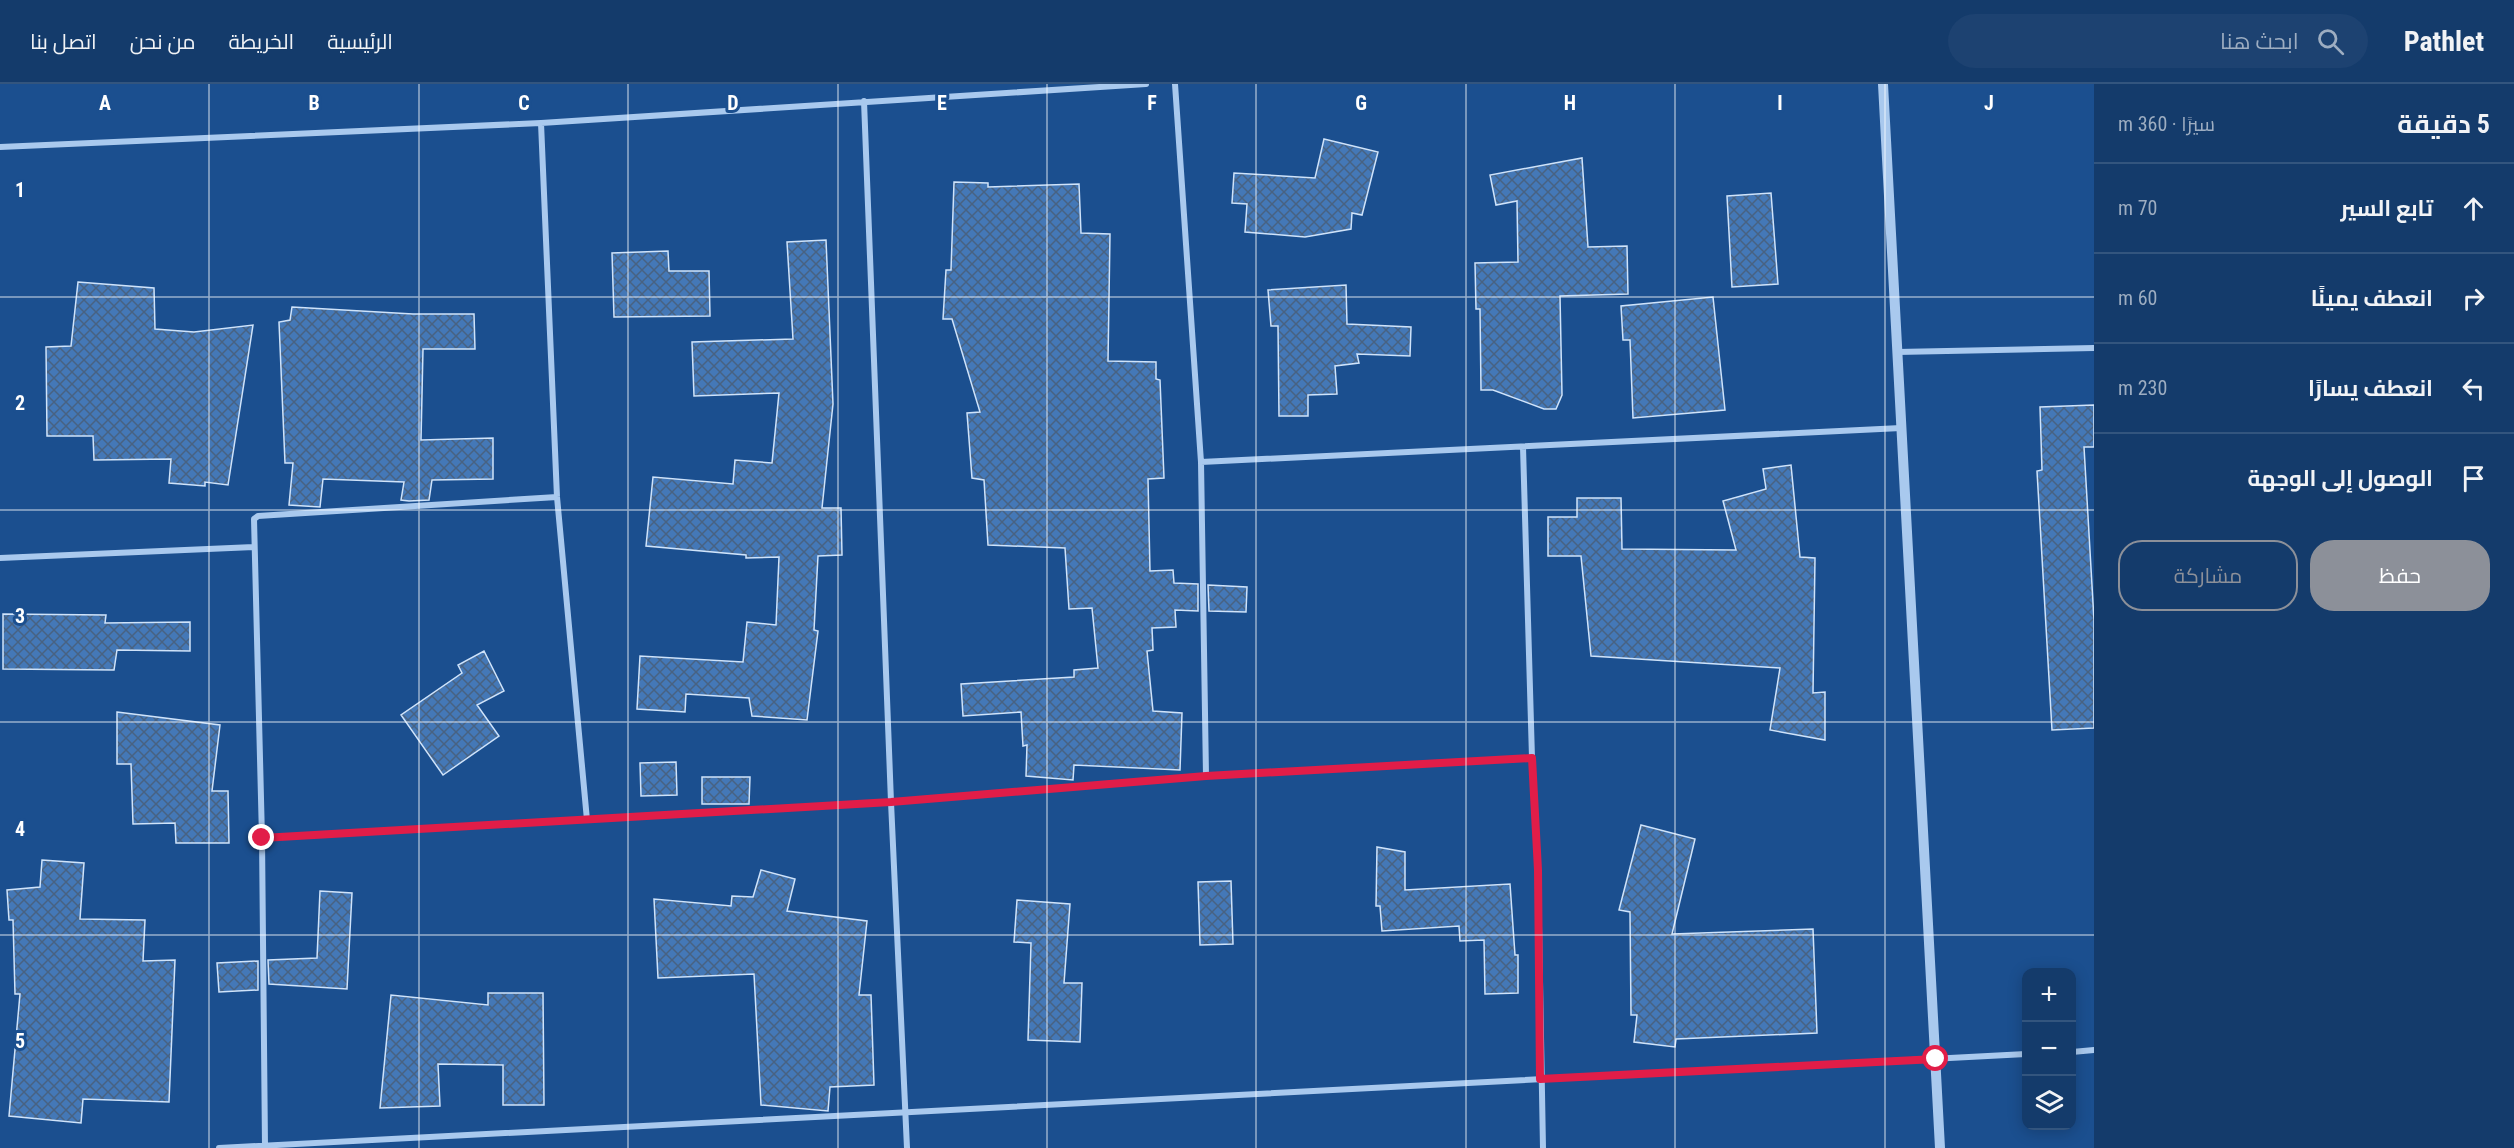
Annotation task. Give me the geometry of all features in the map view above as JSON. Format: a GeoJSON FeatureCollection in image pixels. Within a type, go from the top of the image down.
{"type":"FeatureCollection","features":[{"type":"Feature","properties":{"kind":"street"},"geometry":{"type":"LineString","coordinates":[[0,147],[541,123],[1146,84]]}},
{"type":"Feature","properties":{"kind":"street"},"geometry":{"type":"LineString","coordinates":[[1175,84],[1201,462],[1206,776]]}},
{"type":"Feature","properties":{"kind":"street"},"geometry":{"type":"LineString","coordinates":[[1883,84],[1940,1148]]}},
{"type":"Feature","properties":{"kind":"street"},"geometry":{"type":"LineString","coordinates":[[864,101],[891,802],[908,1148]]}},
{"type":"Feature","properties":{"kind":"street"},"geometry":{"type":"LineString","coordinates":[[541,123],[557,497],[587,820]]}},
{"type":"Feature","properties":{"kind":"street"},"geometry":{"type":"LineString","coordinates":[[1898,352],[2094,348]]}},
{"type":"Feature","properties":{"kind":"street"},"geometry":{"type":"LineString","coordinates":[[1201,462],[1901,428]]}},
{"type":"Feature","properties":{"kind":"street"},"geometry":{"type":"LineString","coordinates":[[1523,447],[1532,758],[1538,870],[1542,1148]]}},
{"type":"Feature","properties":{"kind":"street"},"geometry":{"type":"LineString","coordinates":[[265,1147],[262,838],[253,522],[258,516],[557,497]]}},
{"type":"Feature","properties":{"kind":"street"},"geometry":{"type":"LineString","coordinates":[[0,558],[255,548]]}},
{"type":"Feature","properties":{"kind":"street"},"geometry":{"type":"LineString","coordinates":[[262,838],[891,802],[1206,776],[1532,758]]}},
{"type":"Feature","properties":{"kind":"street"},"geometry":{"type":"LineString","coordinates":[[2076,1052],[2094,1050]]}},
{"type":"Feature","properties":{"kind":"street"},"geometry":{"type":"LineString","coordinates":[[219,1148],[2022,1054]]}},
{"type":"Feature","properties":{"kind":"building"},"geometry":{"type":"Polygon","coordinates":[[[1324,139],[1378,152],[1362,215],[1352,213],[1351,229],[1305,237],[1245,232],[1247,204],[1232,203],[1234,173],[1315,178],[1324,139]]]}},
{"type":"Feature","properties":{"kind":"building"},"geometry":{"type":"Polygon","coordinates":[[[1582,158],[1588,247],[1627,246],[1628,294],[1560,296],[1562,395],[1556,409],[1544,409],[1493,390],[1481,390],[1480,309],[1476,309],[1475,263],[1518,262],[1517,201],[1496,205],[1490,175],[1582,158]]]}},
{"type":"Feature","properties":{"kind":"building"},"geometry":{"type":"Polygon","coordinates":[[[954,182],[988,183],[988,187],[1079,184],[1081,233],[1110,234],[1108,361],[1156,362],[1156,379],[1160,380],[1164,478],[1148,479],[1150,571],[1173,570],[1174,583],[1198,584],[1198,611],[1175,610],[1176,627],[1152,628],[1153,650],[1147,651],[1153,711],[1182,713],[1180,770],[1074,765],[1073,780],[1026,776],[1027,745],[1023,746],[1021,712],[963,716],[961,684],[1074,677],[1074,670],[1098,668],[1092,608],[1069,609],[1065,548],[988,545],[984,480],[972,478],[967,413],[980,412],[952,319],[943,319],[946,270],[951,270],[954,182]]]}},
{"type":"Feature","properties":{"kind":"building"},"geometry":{"type":"Polygon","coordinates":[[[1771,193],[1778,284],[1732,287],[1727,196],[1771,193]]]}},
{"type":"Feature","properties":{"kind":"building"},"geometry":{"type":"Polygon","coordinates":[[[826,240],[833,404],[822,508],[841,508],[842,555],[818,556],[814,630],[818,631],[807,720],[752,716],[749,698],[686,694],[685,712],[637,709],[640,656],[743,662],[747,622],[776,625],[779,557],[746,558],[746,555],[646,546],[653,477],[733,484],[735,460],[772,463],[779,393],[694,396],[692,342],[793,339],[787,242],[826,240]]]}},
{"type":"Feature","properties":{"kind":"building"},"geometry":{"type":"Polygon","coordinates":[[[668,251],[669,271],[709,271],[710,316],[614,317],[612,253],[668,251]]]}},
{"type":"Feature","properties":{"kind":"building"},"geometry":{"type":"Polygon","coordinates":[[[78,282],[154,288],[155,329],[194,332],[253,325],[228,485],[205,482],[205,486],[169,483],[171,459],[94,460],[93,436],[47,436],[46,347],[71,346],[78,282]]]}},
{"type":"Feature","properties":{"kind":"building"},"geometry":{"type":"Polygon","coordinates":[[[1346,285],[1347,324],[1411,327],[1410,356],[1357,354],[1359,363],[1335,366],[1337,394],[1308,395],[1308,416],[1279,416],[1278,326],[1271,326],[1268,290],[1346,285]]]}},
{"type":"Feature","properties":{"kind":"building"},"geometry":{"type":"Polygon","coordinates":[[[1713,297],[1725,410],[1633,418],[1630,340],[1623,340],[1621,306],[1713,297]]]}},
{"type":"Feature","properties":{"kind":"building"},"geometry":{"type":"Polygon","coordinates":[[[292,307],[413,314],[474,314],[475,349],[423,349],[421,440],[493,438],[493,479],[432,480],[429,500],[409,501],[401,500],[404,482],[323,479],[320,507],[289,505],[293,463],[285,463],[279,322],[290,320],[292,307]]]}},
{"type":"Feature","properties":{"kind":"building"},"geometry":{"type":"Polygon","coordinates":[[[2094,405],[2094,447],[2084,447],[2094,620],[2094,728],[2052,730],[2037,471],[2042,470],[2040,407],[2094,405]]]}},
{"type":"Feature","properties":{"kind":"building"},"geometry":{"type":"Polygon","coordinates":[[[1791,465],[1800,557],[1815,558],[1813,693],[1825,692],[1825,740],[1770,730],[1780,668],[1591,656],[1581,556],[1548,556],[1548,517],[1577,517],[1577,498],[1621,498],[1622,549],[1736,550],[1723,501],[1766,489],[1763,469],[1791,465]]]}},
{"type":"Feature","properties":{"kind":"building"},"geometry":{"type":"Polygon","coordinates":[[[1208,585],[1247,587],[1246,612],[1209,611],[1208,585]]]}},
{"type":"Feature","properties":{"kind":"building"},"geometry":{"type":"Polygon","coordinates":[[[3,614],[106,615],[105,623],[190,622],[190,651],[117,650],[114,670],[3,669],[3,614]]]}},
{"type":"Feature","properties":{"kind":"building"},"geometry":{"type":"Polygon","coordinates":[[[484,651],[504,691],[477,705],[499,736],[443,775],[401,715],[462,673],[458,665],[484,651]]]}},
{"type":"Feature","properties":{"kind":"building"},"geometry":{"type":"Polygon","coordinates":[[[117,712],[220,725],[212,791],[228,791],[229,843],[176,843],[175,823],[133,824],[131,764],[117,764],[117,712]]]}},
{"type":"Feature","properties":{"kind":"building"},"geometry":{"type":"Polygon","coordinates":[[[676,762],[677,795],[641,796],[640,763],[676,762]]]}},
{"type":"Feature","properties":{"kind":"building"},"geometry":{"type":"Polygon","coordinates":[[[702,777],[750,777],[749,804],[702,804],[702,777]]]}},
{"type":"Feature","properties":{"kind":"building"},"geometry":{"type":"Polygon","coordinates":[[[1641,825],[1695,839],[1672,934],[1813,929],[1817,1033],[1676,1039],[1675,1047],[1634,1042],[1637,1015],[1631,1015],[1630,912],[1619,910],[1641,825]]]}},
{"type":"Feature","properties":{"kind":"building"},"geometry":{"type":"Polygon","coordinates":[[[1377,847],[1405,852],[1405,890],[1510,884],[1515,955],[1518,955],[1518,993],[1485,994],[1484,940],[1460,941],[1459,926],[1382,931],[1380,906],[1376,906],[1377,847]]]}},
{"type":"Feature","properties":{"kind":"building"},"geometry":{"type":"Polygon","coordinates":[[[42,860],[84,863],[80,919],[145,920],[143,961],[175,960],[169,1102],[83,1099],[81,1123],[9,1116],[20,994],[15,994],[13,920],[9,920],[7,890],[40,887],[42,860]]]}},
{"type":"Feature","properties":{"kind":"building"},"geometry":{"type":"Polygon","coordinates":[[[761,870],[795,879],[787,911],[867,921],[859,995],[871,995],[874,1085],[830,1087],[828,1111],[761,1105],[754,974],[658,978],[654,899],[731,906],[732,896],[753,897],[761,870]]]}},
{"type":"Feature","properties":{"kind":"building"},"geometry":{"type":"Polygon","coordinates":[[[1231,881],[1233,944],[1200,945],[1198,882],[1231,881]]]}},
{"type":"Feature","properties":{"kind":"building"},"geometry":{"type":"Polygon","coordinates":[[[320,891],[352,893],[347,989],[269,984],[268,960],[317,958],[320,891]]]}},
{"type":"Feature","properties":{"kind":"building"},"geometry":{"type":"Polygon","coordinates":[[[1017,900],[1070,904],[1064,983],[1082,983],[1080,1042],[1028,1040],[1031,943],[1014,942],[1017,900]]]}},
{"type":"Feature","properties":{"kind":"building"},"geometry":{"type":"Polygon","coordinates":[[[258,961],[258,990],[219,992],[217,963],[258,961]]]}},
{"type":"Feature","properties":{"kind":"building"},"geometry":{"type":"Polygon","coordinates":[[[488,993],[543,993],[544,1105],[503,1105],[503,1065],[438,1064],[440,1106],[380,1108],[391,995],[488,1005],[488,993]]]}},
{"type":"Feature","properties":{"kind":"route"},"geometry":{"type":"LineString","coordinates":[[262,838],[891,802],[1206,776],[1532,758],[1538,870],[1540,1079],[1936,1059]]}}]}
